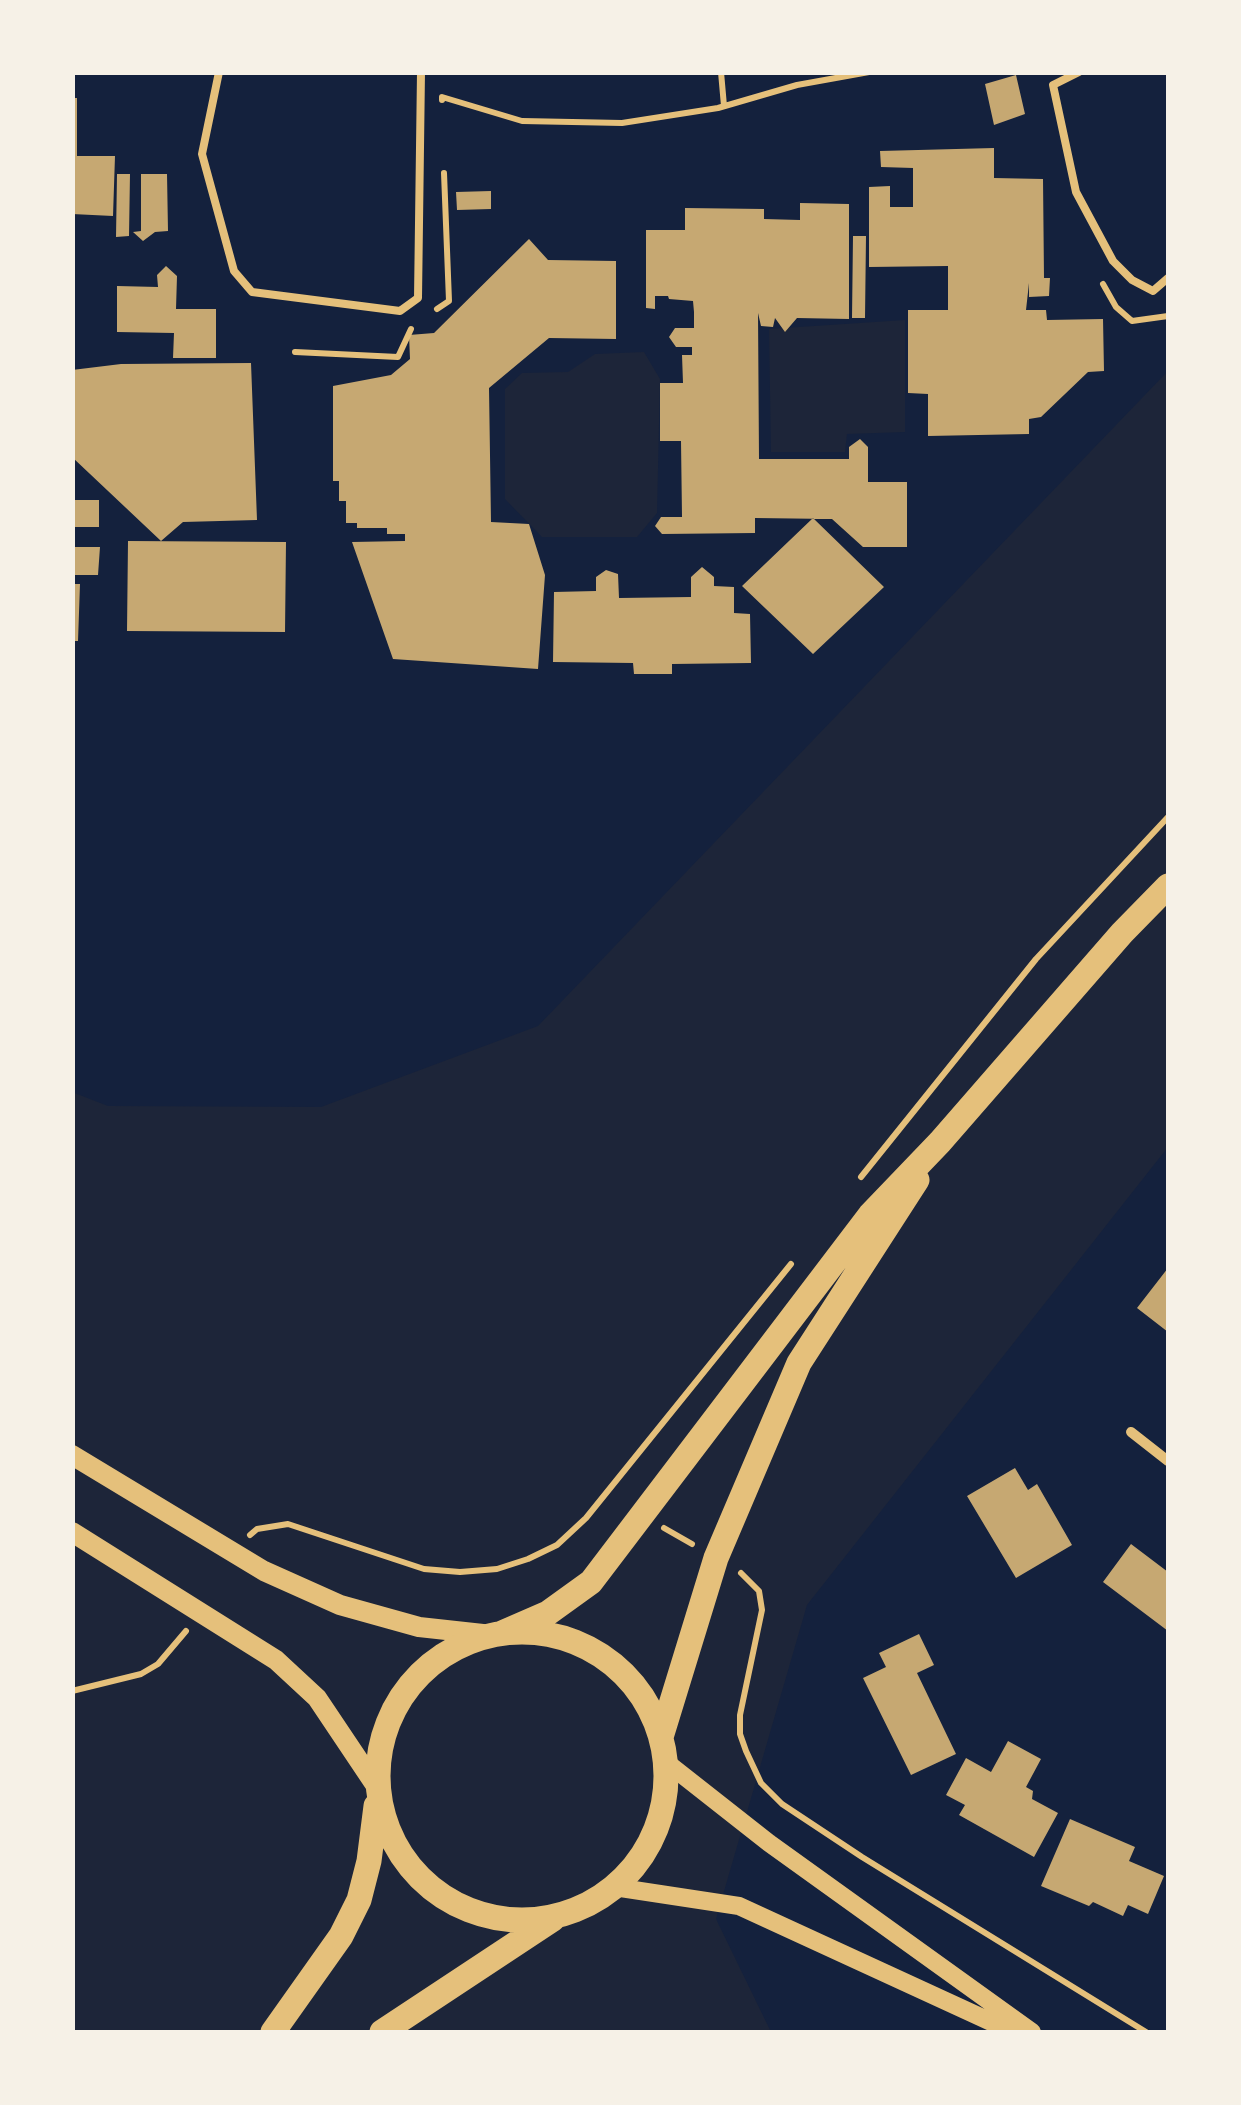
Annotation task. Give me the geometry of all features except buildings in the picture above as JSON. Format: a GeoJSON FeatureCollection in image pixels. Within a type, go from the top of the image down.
{"type":"FeatureCollection","features":[{"type":"Feature","properties":{"kind":"main road"},"geometry":{"type":"LineString","coordinates":[[273,2032],[341,1936],[358,1900],[370,1860],[382,1741],[402,1695],[437,1659],[459,1646],[548,1614],[591,1582],[870,1214],[940,1142],[1122,933],[1168,886]]}},
{"type":"Feature","properties":{"kind":"main road"},"geometry":{"type":"LineString","coordinates":[[72,1532],[276,1660],[298,1678],[317,1698],[378,1790],[391,1838],[411,1868],[438,1894],[458,1906],[506,1920],[557,1916],[583,1908],[614,1887],[638,1862],[656,1831],[664,1797],[663,1749],[716,1558],[799,1363],[940,1142]]}},
{"type":"Feature","properties":{"kind":"main road"},"geometry":{"type":"LineString","coordinates":[[72,1455],[264,1570],[340,1605],[419,1627],[547,1634],[600,1655],[626,1676],[640,1694],[663,1749]]}},
{"type":"Feature","properties":{"kind":"main road"},"geometry":{"type":"LineString","coordinates":[[382,2032],[557,1916]]}},
{"type":"Feature","properties":{"kind":"street"},"geometry":{"type":"LineString","coordinates":[[1130,1432],[1168,1460]]}},
{"type":"Feature","properties":{"kind":"street"},"geometry":{"type":"LineString","coordinates":[[663,1749],[769,1843],[1032,2032]]}},
{"type":"Feature","properties":{"kind":"street"},"geometry":{"type":"LineString","coordinates":[[614,1887],[739,1906],[1012,2032]]}},
{"type":"Feature","properties":{"kind":"lane"},"geometry":{"type":"LineString","coordinates":[[220,72],[202,154],[234,271],[252,292],[400,311],[418,298],[421,72]]}},
{"type":"Feature","properties":{"kind":"lane"},"geometry":{"type":"LineString","coordinates":[[1079,72],[1053,85],[1076,192],[1113,261],[1132,280],[1153,291],[1168,278]]}},
{"type":"Feature","properties":{"kind":"path"},"geometry":{"type":"LineString","coordinates":[[721,72],[724,106]]}},
{"type":"Feature","properties":{"kind":"path"},"geometry":{"type":"LineString","coordinates":[[442,112],[442,97],[522,121],[622,123],[724,106],[797,84],[869,72]]}},
{"type":"Feature","properties":{"kind":"path"},"geometry":{"type":"LineString","coordinates":[[435,311],[448,301],[444,158]]}},
{"type":"Feature","properties":{"kind":"path"},"geometry":{"type":"LineString","coordinates":[[295,352],[398,357],[407,331],[421,321]]}},
{"type":"Feature","properties":{"kind":"path"},"geometry":{"type":"LineString","coordinates":[[852,1189],[1036,959],[1168,816]]}},
{"type":"Feature","properties":{"kind":"path"},"geometry":{"type":"LineString","coordinates":[[229,1550],[257,1529],[288,1524],[424,1569],[497,1569],[528,1559],[556,1544],[586,1518],[802,1250]]}},
{"type":"Feature","properties":{"kind":"path"},"geometry":{"type":"LineString","coordinates":[[605,1495],[738,1570],[758,1592],[762,1610],[742,1694],[740,1734],[752,1768],[782,1804],[1068,1987],[1146,2032]]}},
{"type":"Feature","properties":{"kind":"path"},"geometry":{"type":"LineString","coordinates":[[72,1691],[124,1680],[158,1664],[199,1611]]}},
{"type":"Feature","properties":{"kind":"shaded area"},"geometry":{"type":"Polygon","coordinates":[[[905,320],[905,432],[847,434],[845,452],[771,452],[769,329],[905,320]]]}},
{"type":"Feature","properties":{"kind":"shaded area"},"geometry":{"type":"Polygon","coordinates":[[[644,352],[660,379],[657,513],[637,537],[542,537],[505,499],[505,389],[522,373],[568,372],[595,354],[644,352]]]}},
{"type":"Feature","properties":{"kind":"shaded area"},"geometry":{"type":"Polygon","coordinates":[[[1168,371],[1168,1147],[807,1605],[716,1919],[771,2032],[73,2032],[72,1092],[108,1106],[321,1107],[538,1026],[1168,371]]]}}]}
